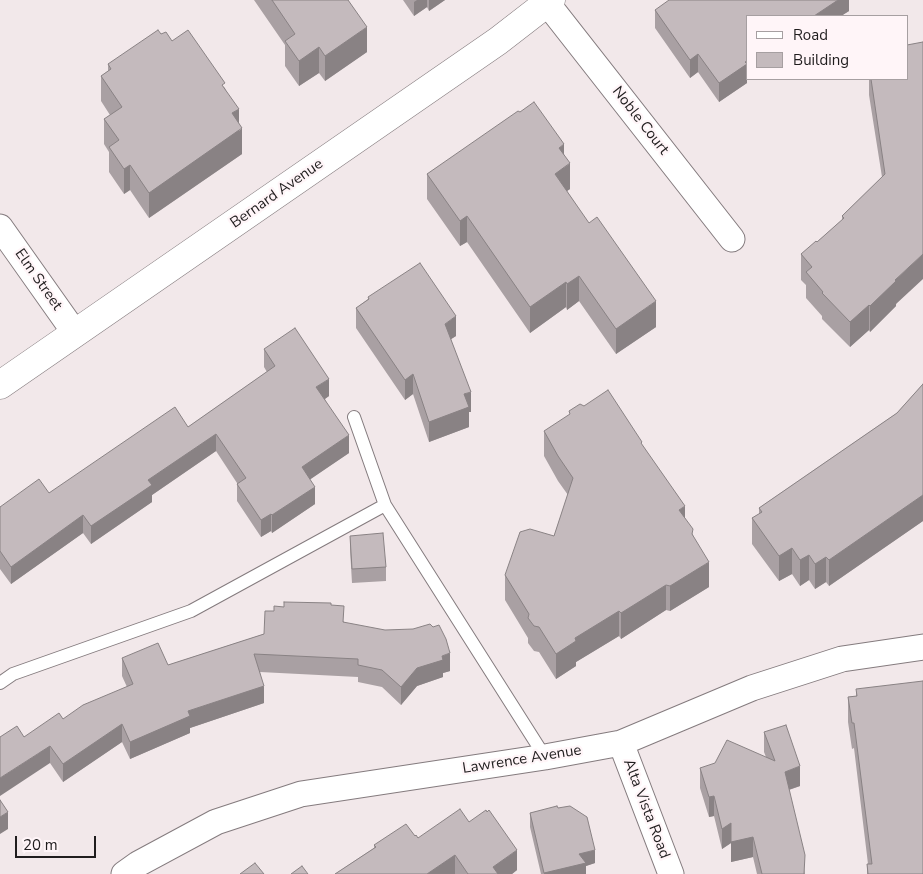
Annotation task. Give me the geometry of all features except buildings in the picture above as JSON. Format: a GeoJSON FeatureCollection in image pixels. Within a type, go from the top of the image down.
{"type":"FeatureCollection","features":[{"type":"Feature","properties":{"kind":"street","name":"Noble Court"},"geometry":{"type":"LineString","coordinates":[[549,2],[732,239]]}},
{"type":"Feature","properties":{"kind":"street","name":"Bernard Avenue"},"geometry":{"type":"LineString","coordinates":[[0,385],[498,41],[549,2]]}},
{"type":"Feature","properties":{"kind":"street","name":"Elm Street"},"geometry":{"type":"LineString","coordinates":[[0,227],[76,333]]}},
{"type":"Feature","properties":{"kind":"street","name":"Lawrence Avenue"},"geometry":{"type":"LineString","coordinates":[[124,874],[138,864],[216,822],[301,794],[545,757],[622,743],[752,688],[842,659],[923,647]]}},
{"type":"Feature","properties":{"kind":"street","name":"Alta Vista Road"},"geometry":{"type":"LineString","coordinates":[[622,743],[670,874]]}},
{"type":"Feature","properties":{"kind":"lane"},"geometry":{"type":"LineString","coordinates":[[354,417],[385,505],[545,757]]}},
{"type":"Feature","properties":{"kind":"lane"},"geometry":{"type":"LineString","coordinates":[[0,683],[13,674],[191,611],[385,505]]}}]}
